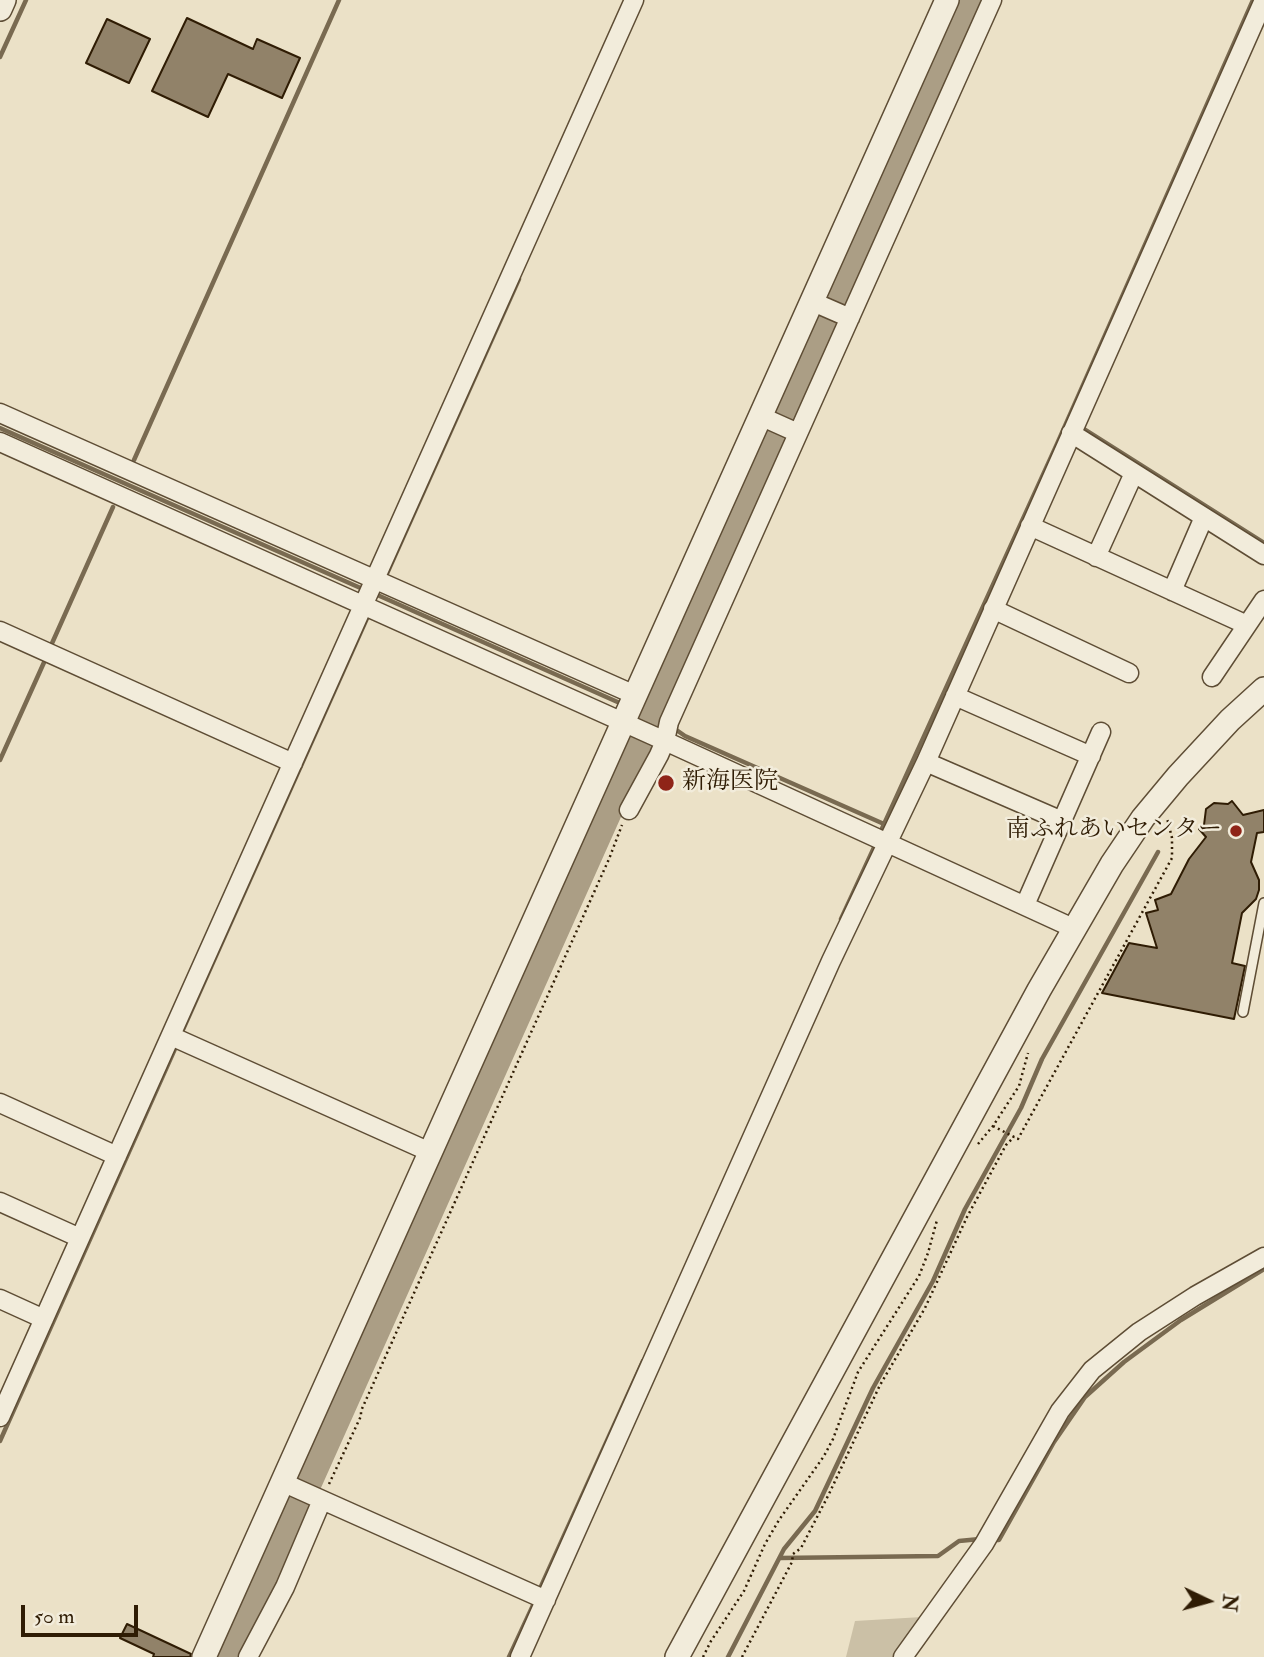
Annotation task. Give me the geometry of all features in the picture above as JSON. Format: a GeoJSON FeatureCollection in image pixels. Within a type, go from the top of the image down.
{"type":"FeatureCollection","features":[{"type":"Feature","properties":{"kind":"street"},"geometry":{"type":"LineString","coordinates":[[0,9],[4,0]]}},
{"type":"Feature","properties":{"kind":"street"},"geometry":{"type":"LineString","coordinates":[[0,1415],[8,1378],[44,1319],[117,1156],[176,1038],[293,763],[375,589],[634,0]]}},
{"type":"Feature","properties":{"kind":"street"},"geometry":{"type":"LineString","coordinates":[[248,1657],[276,1606],[303,1491],[430,1152],[628,725],[635,695],[817,304],[947,0]]}},
{"type":"Feature","properties":{"kind":"street"},"geometry":{"type":"LineString","coordinates":[[629,810],[795,432],[992,0]]}},
{"type":"Feature","properties":{"kind":"street"},"geometry":{"type":"LineString","coordinates":[[520,1657],[539,1597],[831,961],[880,839],[926,762],[1264,0]]}},
{"type":"Feature","properties":{"kind":"street"},"geometry":{"type":"LineString","coordinates":[[817,304],[847,316]]}},
{"type":"Feature","properties":{"kind":"street"},"geometry":{"type":"LineString","coordinates":[[0,413],[375,589],[628,725],[1073,928]]}},
{"type":"Feature","properties":{"kind":"street"},"geometry":{"type":"LineString","coordinates":[[765,419],[795,432]]}},
{"type":"Feature","properties":{"kind":"street"},"geometry":{"type":"LineString","coordinates":[[1074,427],[1134,473],[1264,555]]}},
{"type":"Feature","properties":{"kind":"street"},"geometry":{"type":"LineString","coordinates":[[0,442],[375,589],[635,695]]}},
{"type":"Feature","properties":{"kind":"street"},"geometry":{"type":"LineString","coordinates":[[1096,556],[1134,473]]}},
{"type":"Feature","properties":{"kind":"street"},"geometry":{"type":"LineString","coordinates":[[1172,591],[1204,517]]}},
{"type":"Feature","properties":{"kind":"street"},"geometry":{"type":"LineString","coordinates":[[1030,527],[1247,625]]}},
{"type":"Feature","properties":{"kind":"street"},"geometry":{"type":"LineString","coordinates":[[1212,677],[1264,600]]}},
{"type":"Feature","properties":{"kind":"street"},"geometry":{"type":"LineString","coordinates":[[993,609],[1129,673]]}},
{"type":"Feature","properties":{"kind":"street"},"geometry":{"type":"LineString","coordinates":[[0,631],[293,763]]}},
{"type":"Feature","properties":{"kind":"street"},"geometry":{"type":"LineString","coordinates":[[677,1657],[1073,928],[1143,818],[1230,720],[1264,689]]}},
{"type":"Feature","properties":{"kind":"street"},"geometry":{"type":"LineString","coordinates":[[955,696],[1091,755]]}},
{"type":"Feature","properties":{"kind":"street"},"geometry":{"type":"LineString","coordinates":[[1025,905],[1101,732]]}},
{"type":"Feature","properties":{"kind":"street"},"geometry":{"type":"LineString","coordinates":[[926,762],[1062,821]]}},
{"type":"Feature","properties":{"kind":"street"},"geometry":{"type":"LineString","coordinates":[[176,1038],[430,1152]]}},
{"type":"Feature","properties":{"kind":"street"},"geometry":{"type":"LineString","coordinates":[[0,1103],[117,1156]]}},
{"type":"Feature","properties":{"kind":"street"},"geometry":{"type":"LineString","coordinates":[[0,1202],[80,1238]]}},
{"type":"Feature","properties":{"kind":"street"},"geometry":{"type":"LineString","coordinates":[[903,1657],[987,1539],[1060,1411],[1091,1370],[1139,1332],[1264,1257]]}},
{"type":"Feature","properties":{"kind":"street"},"geometry":{"type":"LineString","coordinates":[[0,1299],[44,1319]]}},
{"type":"Feature","properties":{"kind":"street"},"geometry":{"type":"LineString","coordinates":[[303,1491],[539,1597]]}},
{"type":"Feature","properties":{"kind":"street"},"geometry":{"type":"LineString","coordinates":[[204,1657],[303,1491]]}},
{"type":"Feature","properties":{"kind":"lane"},"geometry":{"type":"LineString","coordinates":[[1243,1012],[1264,903]]}},
{"type":"Feature","properties":{"kind":"path"},"geometry":{"type":"LineString","coordinates":[[303,1491],[361,1416],[629,810]]}},
{"type":"Feature","properties":{"kind":"path"},"geometry":{"type":"LineString","coordinates":[[993,1126],[1017,1139],[1172,858],[1172,838],[1165,811]]}},
{"type":"Feature","properties":{"kind":"path"},"geometry":{"type":"LineString","coordinates":[[973,1151],[1019,1086],[1028,1051]]}},
{"type":"Feature","properties":{"kind":"path"},"geometry":{"type":"LineString","coordinates":[[743,1657],[792,1562],[793,1554],[801,1548],[852,1447],[880,1385],[925,1308],[967,1217],[1012,1136]]}},
{"type":"Feature","properties":{"kind":"path"},"geometry":{"type":"LineString","coordinates":[[703,1657],[710,1641],[744,1591],[779,1520],[824,1456],[858,1372],[919,1276],[938,1216]]}},
{"type":"Feature","properties":{"kind":"shaded area"},"geometry":{"type":"Polygon","coordinates":[[[922,1617],[895,1657],[846,1657],[855,1621],[922,1617]]]}},
{"type":"Feature","properties":{"kind":"building"},"geometry":{"type":"Polygon","coordinates":[[[187,18],[253,49],[257,39],[300,58],[282,98],[228,74],[208,117],[152,91],[187,18]]]}},
{"type":"Feature","properties":{"kind":"building"},"geometry":{"type":"Polygon","coordinates":[[[107,19],[150,39],[129,83],[86,63],[107,19]]]}},
{"type":"Feature","properties":{"kind":"building"},"geometry":{"type":"Polygon","coordinates":[[[1232,801],[1243,815],[1264,810],[1264,832],[1257,833],[1251,862],[1259,880],[1259,890],[1256,899],[1242,913],[1232,963],[1245,966],[1234,1019],[1102,993],[1129,943],[1157,948],[1146,913],[1158,910],[1155,900],[1171,894],[1189,859],[1206,837],[1199,829],[1204,825],[1206,809],[1214,803],[1228,804],[1232,801]]]}},
{"type":"Feature","properties":{"kind":"building"},"geometry":{"type":"Polygon","coordinates":[[[127,1624],[191,1654],[190,1657],[153,1657],[154,1654],[120,1638],[127,1624]]]}},
{"type":"Feature","properties":{"kind":"waterway"},"geometry":{"type":"LineString","coordinates":[[0,57],[26,0]]}},
{"type":"Feature","properties":{"kind":"waterway"},"geometry":{"type":"LineString","coordinates":[[134,460],[339,0]]}},
{"type":"Feature","properties":{"kind":"waterway"},"geometry":{"type":"LineString","coordinates":[[230,1657],[971,0]]}},
{"type":"Feature","properties":{"kind":"waterway"},"geometry":{"type":"LineString","coordinates":[[880,833],[1057,444],[1253,0]]}},
{"type":"Feature","properties":{"kind":"waterway"},"geometry":{"type":"LineString","coordinates":[[385,578],[519,279]]}},
{"type":"Feature","properties":{"kind":"waterway"},"geometry":{"type":"LineString","coordinates":[[1079,426],[1264,543]]}},
{"type":"Feature","properties":{"kind":"waterway"},"geometry":{"type":"LineString","coordinates":[[0,428],[365,590]]}},
{"type":"Feature","properties":{"kind":"waterway"},"geometry":{"type":"LineString","coordinates":[[49,650],[113,507]]}},
{"type":"Feature","properties":{"kind":"waterway"},"geometry":{"type":"LineString","coordinates":[[373,593],[622,704]]}},
{"type":"Feature","properties":{"kind":"waterway"},"geometry":{"type":"LineString","coordinates":[[181,1034],[368,616]]}},
{"type":"Feature","properties":{"kind":"waterway"},"geometry":{"type":"LineString","coordinates":[[0,760],[46,658]]}},
{"type":"Feature","properties":{"kind":"waterway"},"geometry":{"type":"LineString","coordinates":[[644,710],[652,715]]}},
{"type":"Feature","properties":{"kind":"waterway"},"geometry":{"type":"LineString","coordinates":[[650,718],[661,723]]}},
{"type":"Feature","properties":{"kind":"waterway"},"geometry":{"type":"LineString","coordinates":[[675,729],[685,736],[884,824]]}},
{"type":"Feature","properties":{"kind":"waterway"},"geometry":{"type":"LineString","coordinates":[[841,919],[877,841]]}},
{"type":"Feature","properties":{"kind":"waterway"},"geometry":{"type":"LineString","coordinates":[[728,1657],[784,1549],[815,1511],[873,1388],[933,1281],[965,1209],[1021,1108],[1042,1059],[1158,852]]}},
{"type":"Feature","properties":{"kind":"waterway"},"geometry":{"type":"LineString","coordinates":[[0,1441],[178,1042]]}},
{"type":"Feature","properties":{"kind":"waterway"},"geometry":{"type":"LineString","coordinates":[[992,1540],[999,1540],[1054,1442],[1085,1397],[1124,1362],[1181,1320],[1264,1269]]}},
{"type":"Feature","properties":{"kind":"waterway"},"geometry":{"type":"LineString","coordinates":[[538,1593],[643,1361]]}},
{"type":"Feature","properties":{"kind":"waterway"},"geometry":{"type":"LineString","coordinates":[[780,1558],[938,1556],[959,1541],[980,1539]]}},
{"type":"Feature","properties":{"kind":"waterway"},"geometry":{"type":"LineString","coordinates":[[509,1657],[535,1601]]}},
{"type":"Feature","properties":{"kind":"place","name":"新海医院"},"geometry":{"type":"Point","coordinates":[666,783]}},
{"type":"Feature","properties":{"kind":"place","name":"南ふれあいセンター"},"geometry":{"type":"Point","coordinates":[1236,831]}}]}
